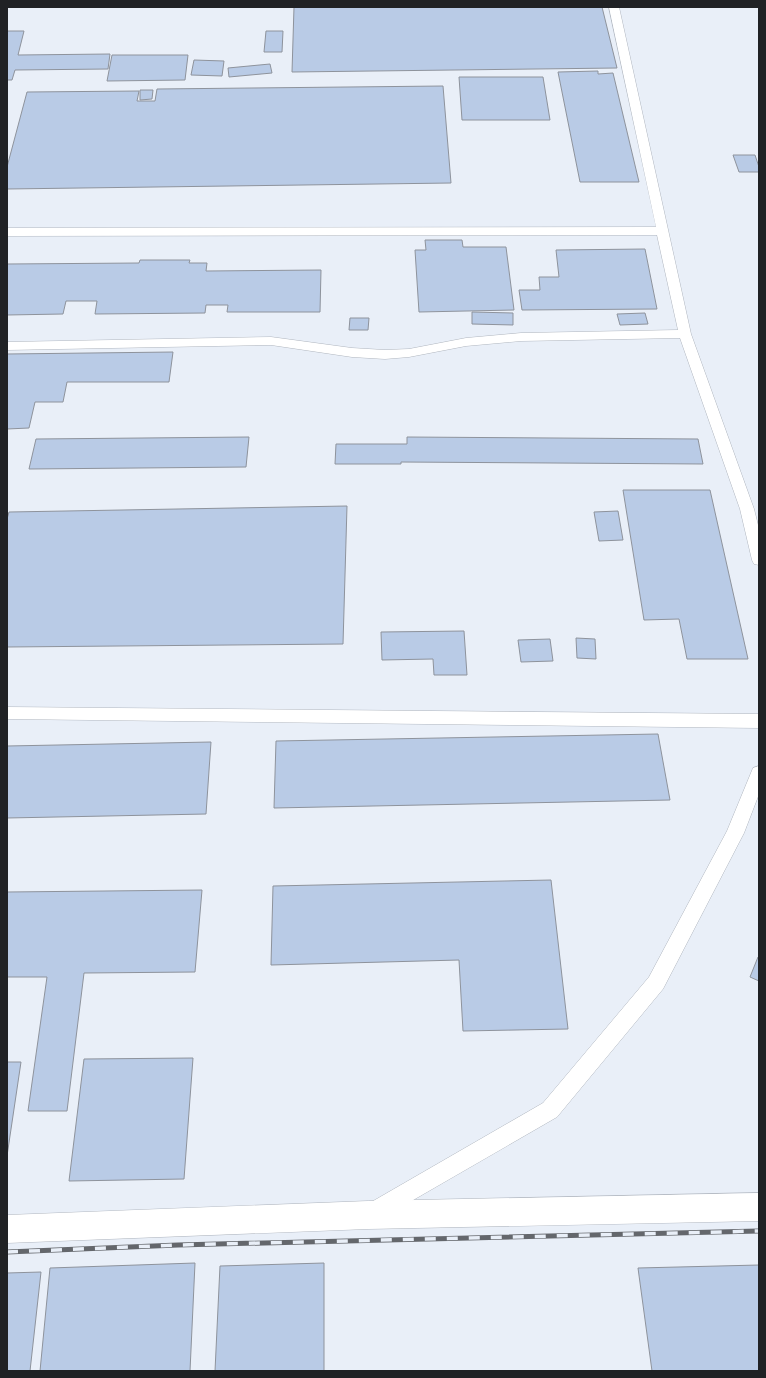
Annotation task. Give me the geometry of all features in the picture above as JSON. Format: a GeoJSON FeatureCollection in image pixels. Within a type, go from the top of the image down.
{"type":"FeatureCollection","features":[{"type":"Feature","properties":{"kind":"street"},"geometry":{"type":"LineString","coordinates":[[7,1229],[368,1215],[759,1207]]}},
{"type":"Feature","properties":{"kind":"lane"},"geometry":{"type":"LineString","coordinates":[[614,7],[685,334],[747,509],[759,560]]}},
{"type":"Feature","properties":{"kind":"lane"},"geometry":{"type":"LineString","coordinates":[[7,232],[662,231]]}},
{"type":"Feature","properties":{"kind":"lane"},"geometry":{"type":"LineString","coordinates":[[7,346],[271,341],[350,353],[402,354],[466,342],[551,336],[685,334]]}},
{"type":"Feature","properties":{"kind":"lane"},"geometry":{"type":"LineString","coordinates":[[7,713],[759,721]]}},
{"type":"Feature","properties":{"kind":"lane"},"geometry":{"type":"LineString","coordinates":[[368,1215],[550,1110],[656,983],[735,833],[759,773]]}},
{"type":"Feature","properties":{"kind":"building"},"geometry":{"type":"Polygon","coordinates":[[[294,7],[602,7],[617,68],[292,72],[294,7]]]}},
{"type":"Feature","properties":{"kind":"building"},"geometry":{"type":"Polygon","coordinates":[[[7,31],[24,31],[18,55],[110,54],[108,69],[15,70],[12,80],[7,80],[7,31]]]}},
{"type":"Feature","properties":{"kind":"building"},"geometry":{"type":"Polygon","coordinates":[[[266,31],[283,31],[282,52],[264,52],[266,31]]]}},
{"type":"Feature","properties":{"kind":"building"},"geometry":{"type":"Polygon","coordinates":[[[112,55],[188,55],[185,80],[107,81],[112,55]]]}},
{"type":"Feature","properties":{"kind":"building"},"geometry":{"type":"Polygon","coordinates":[[[194,60],[224,61],[222,76],[191,75],[194,60]]]}},
{"type":"Feature","properties":{"kind":"building"},"geometry":{"type":"Polygon","coordinates":[[[270,64],[272,73],[229,77],[228,68],[270,64]]]}},
{"type":"Feature","properties":{"kind":"building"},"geometry":{"type":"Polygon","coordinates":[[[598,71],[598,74],[613,73],[639,182],[580,182],[558,72],[598,71]]]}},
{"type":"Feature","properties":{"kind":"building"},"geometry":{"type":"Polygon","coordinates":[[[459,77],[543,77],[550,120],[462,120],[459,77]]]}},
{"type":"Feature","properties":{"kind":"building"},"geometry":{"type":"Polygon","coordinates":[[[443,86],[451,183],[7,189],[7,167],[27,92],[139,91],[137,101],[155,101],[157,89],[443,86]]]}},
{"type":"Feature","properties":{"kind":"building"},"geometry":{"type":"Polygon","coordinates":[[[140,90],[153,90],[152,99],[140,100],[140,90]]]}},
{"type":"Feature","properties":{"kind":"building"},"geometry":{"type":"Polygon","coordinates":[[[733,155],[755,155],[759,172],[739,172],[733,155]]]}},
{"type":"Feature","properties":{"kind":"building"},"geometry":{"type":"Polygon","coordinates":[[[425,240],[462,240],[463,247],[506,247],[514,310],[419,312],[415,250],[426,250],[425,240]]]}},
{"type":"Feature","properties":{"kind":"building"},"geometry":{"type":"Polygon","coordinates":[[[645,249],[657,309],[522,310],[519,290],[540,290],[539,277],[559,277],[556,250],[645,249]]]}},
{"type":"Feature","properties":{"kind":"building"},"geometry":{"type":"Polygon","coordinates":[[[140,260],[190,260],[189,263],[207,263],[206,271],[321,270],[320,312],[227,312],[228,305],[206,305],[205,313],[95,314],[97,301],[66,301],[63,314],[7,315],[7,264],[139,263],[140,260]]]}},
{"type":"Feature","properties":{"kind":"building"},"geometry":{"type":"Polygon","coordinates":[[[472,312],[513,313],[513,325],[472,324],[472,312]]]}},
{"type":"Feature","properties":{"kind":"building"},"geometry":{"type":"Polygon","coordinates":[[[645,313],[648,324],[620,325],[617,314],[645,313]]]}},
{"type":"Feature","properties":{"kind":"building"},"geometry":{"type":"Polygon","coordinates":[[[350,318],[369,318],[368,330],[349,330],[350,318]]]}},
{"type":"Feature","properties":{"kind":"building"},"geometry":{"type":"Polygon","coordinates":[[[173,352],[169,382],[67,382],[63,402],[35,402],[29,428],[7,429],[7,354],[173,352]]]}},
{"type":"Feature","properties":{"kind":"building"},"geometry":{"type":"Polygon","coordinates":[[[249,437],[246,467],[29,469],[36,439],[249,437]]]}},
{"type":"Feature","properties":{"kind":"building"},"geometry":{"type":"Polygon","coordinates":[[[407,437],[698,439],[703,464],[401,462],[401,464],[335,464],[336,444],[407,444],[407,437]]]}},
{"type":"Feature","properties":{"kind":"building"},"geometry":{"type":"Polygon","coordinates":[[[623,490],[710,490],[748,659],[687,659],[679,619],[644,620],[623,490]]]}},
{"type":"Feature","properties":{"kind":"building"},"geometry":{"type":"Polygon","coordinates":[[[347,506],[343,644],[7,647],[7,519],[9,512],[347,506]]]}},
{"type":"Feature","properties":{"kind":"building"},"geometry":{"type":"Polygon","coordinates":[[[618,511],[623,540],[599,541],[594,512],[618,511]]]}},
{"type":"Feature","properties":{"kind":"building"},"geometry":{"type":"Polygon","coordinates":[[[464,631],[467,675],[434,675],[433,659],[382,660],[381,632],[464,631]]]}},
{"type":"Feature","properties":{"kind":"building"},"geometry":{"type":"Polygon","coordinates":[[[576,638],[595,639],[596,659],[577,658],[576,638]]]}},
{"type":"Feature","properties":{"kind":"building"},"geometry":{"type":"Polygon","coordinates":[[[550,639],[553,661],[521,662],[518,640],[550,639]]]}},
{"type":"Feature","properties":{"kind":"building"},"geometry":{"type":"Polygon","coordinates":[[[658,734],[670,800],[274,808],[276,741],[658,734]]]}},
{"type":"Feature","properties":{"kind":"building"},"geometry":{"type":"Polygon","coordinates":[[[211,742],[206,814],[7,818],[7,746],[211,742]]]}},
{"type":"Feature","properties":{"kind":"building"},"geometry":{"type":"Polygon","coordinates":[[[551,880],[568,1029],[463,1031],[459,960],[271,965],[273,886],[551,880]]]}},
{"type":"Feature","properties":{"kind":"building"},"geometry":{"type":"Polygon","coordinates":[[[202,890],[195,972],[84,973],[67,1111],[28,1111],[47,977],[7,977],[7,892],[202,890]]]}},
{"type":"Feature","properties":{"kind":"building"},"geometry":{"type":"Polygon","coordinates":[[[758,957],[759,958],[759,981],[750,977],[758,957]]]}},
{"type":"Feature","properties":{"kind":"building"},"geometry":{"type":"Polygon","coordinates":[[[193,1058],[184,1179],[69,1181],[84,1059],[193,1058]]]}},
{"type":"Feature","properties":{"kind":"building"},"geometry":{"type":"Polygon","coordinates":[[[7,1062],[21,1062],[7,1156],[7,1062]]]}},
{"type":"Feature","properties":{"kind":"building"},"geometry":{"type":"Polygon","coordinates":[[[195,1263],[190,1371],[40,1371],[50,1268],[195,1263]]]}},
{"type":"Feature","properties":{"kind":"building"},"geometry":{"type":"Polygon","coordinates":[[[324,1263],[324,1371],[215,1371],[220,1266],[324,1263]]]}},
{"type":"Feature","properties":{"kind":"building"},"geometry":{"type":"Polygon","coordinates":[[[759,1265],[759,1371],[652,1371],[638,1268],[759,1265]]]}},
{"type":"Feature","properties":{"kind":"building"},"geometry":{"type":"Polygon","coordinates":[[[41,1272],[30,1371],[7,1371],[7,1273],[41,1272]]]}},
{"type":"Feature","properties":{"kind":"railway"},"geometry":{"type":"LineString","coordinates":[[7,1252],[178,1245],[759,1231]]}}]}
